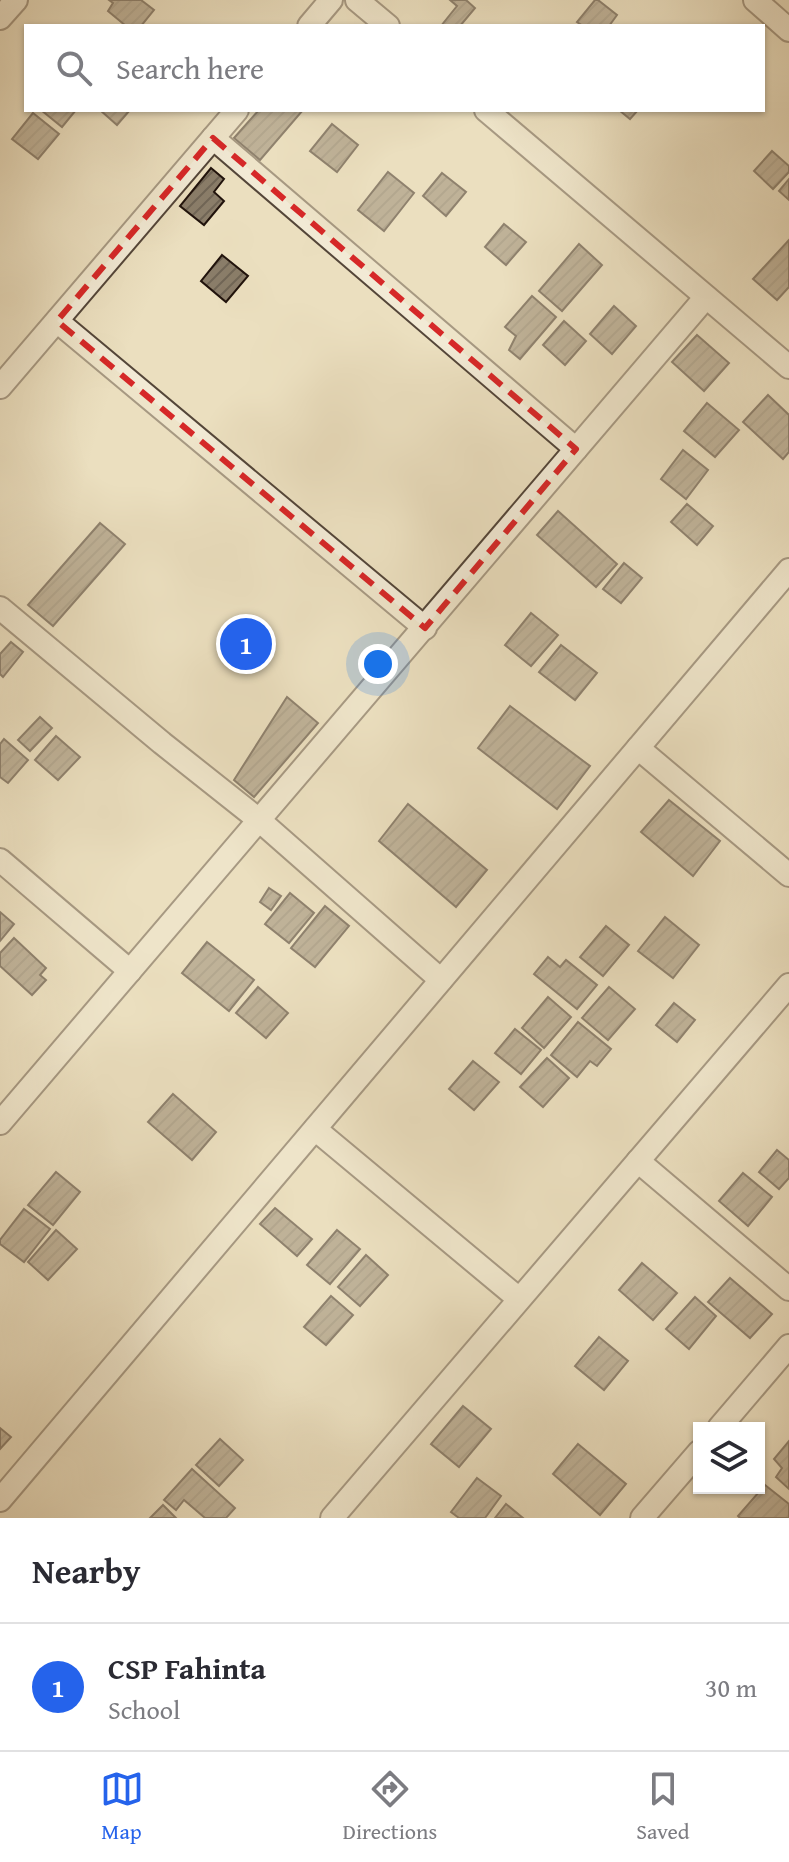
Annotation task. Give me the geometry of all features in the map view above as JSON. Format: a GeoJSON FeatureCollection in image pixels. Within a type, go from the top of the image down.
{"type":"FeatureCollection","features":[{"type":"Feature","properties":{"kind":"street"},"geometry":{"type":"LineString","coordinates":[[0,18],[16,0]]}},
{"type":"Feature","properties":{"kind":"street"},"geometry":{"type":"LineString","coordinates":[[311,24],[331,0]]}},
{"type":"Feature","properties":{"kind":"street"},"geometry":{"type":"LineString","coordinates":[[357,0],[386,24]]}},
{"type":"Feature","properties":{"kind":"street"},"geometry":{"type":"LineString","coordinates":[[755,0],[789,30]]}},
{"type":"Feature","properties":{"kind":"street"},"geometry":{"type":"LineString","coordinates":[[0,387],[235,112]]}},
{"type":"Feature","properties":{"kind":"street"},"geometry":{"type":"LineString","coordinates":[[488,112],[789,367]]}},
{"type":"Feature","properties":{"kind":"street"},"geometry":{"type":"LineString","coordinates":[[213,138],[576,449]]}},
{"type":"Feature","properties":{"kind":"street"},"geometry":{"type":"LineString","coordinates":[[0,1123],[706,297]]}},
{"type":"Feature","properties":{"kind":"street"},"geometry":{"type":"LineString","coordinates":[[57,321],[425,628]]}},
{"type":"Feature","properties":{"kind":"street"},"geometry":{"type":"LineString","coordinates":[[0,1500],[789,570]]}},
{"type":"Feature","properties":{"kind":"street"},"geometry":{"type":"LineString","coordinates":[[0,608],[259,820],[441,980]]}},
{"type":"Feature","properties":{"kind":"street"},"geometry":{"type":"LineString","coordinates":[[638,748],[789,875]]}},
{"type":"Feature","properties":{"kind":"street"},"geometry":{"type":"LineString","coordinates":[[0,860],[130,971]]}},
{"type":"Feature","properties":{"kind":"street"},"geometry":{"type":"LineString","coordinates":[[332,1518],[789,985]]}},
{"type":"Feature","properties":{"kind":"street"},"geometry":{"type":"LineString","coordinates":[[315,1129],[519,1299]]}},
{"type":"Feature","properties":{"kind":"street"},"geometry":{"type":"LineString","coordinates":[[638,1161],[789,1289]]}},
{"type":"Feature","properties":{"kind":"street"},"geometry":{"type":"LineString","coordinates":[[724,1422],[789,1346]]}},
{"type":"Feature","properties":{"kind":"street"},"geometry":{"type":"LineString","coordinates":[[642,1518],[693,1459]]}},
{"type":"Feature","properties":{"kind":"highlighted area"},"geometry":{"type":"Polygon","coordinates":[[[213,138],[576,449],[425,628],[57,321],[213,138]]]}},
{"type":"Feature","properties":{"kind":"building"},"geometry":{"type":"Polygon","coordinates":[[[109,0],[141,0],[154,10],[143,24],[124,24],[108,11],[113,3],[109,0]]]}},
{"type":"Feature","properties":{"kind":"building"},"geometry":{"type":"Polygon","coordinates":[[[450,0],[466,0],[475,8],[462,24],[443,24],[457,6],[450,0]]]}},
{"type":"Feature","properties":{"kind":"building"},"geometry":{"type":"Polygon","coordinates":[[[595,0],[617,15],[610,24],[577,22],[595,0]]]}},
{"type":"Feature","properties":{"kind":"building"},"geometry":{"type":"Polygon","coordinates":[[[43,112],[74,112],[62,127],[43,112]]]}},
{"type":"Feature","properties":{"kind":"building"},"geometry":{"type":"Polygon","coordinates":[[[102,112],[128,112],[117,125],[102,112]]]}},
{"type":"Feature","properties":{"kind":"building"},"geometry":{"type":"Polygon","coordinates":[[[257,112],[301,112],[260,160],[234,138],[257,112]]]}},
{"type":"Feature","properties":{"kind":"building"},"geometry":{"type":"Polygon","coordinates":[[[621,112],[636,112],[630,119],[621,112]]]}},
{"type":"Feature","properties":{"kind":"building"},"geometry":{"type":"Polygon","coordinates":[[[33,113],[59,134],[38,159],[12,139],[33,113]]]}},
{"type":"Feature","properties":{"kind":"building"},"geometry":{"type":"Polygon","coordinates":[[[332,124],[358,145],[337,172],[310,151],[332,124]]]}},
{"type":"Feature","properties":{"kind":"building"},"geometry":{"type":"Polygon","coordinates":[[[772,151],[789,166],[789,172],[773,189],[754,171],[772,151]]]}},
{"type":"Feature","properties":{"kind":"building"},"geometry":{"type":"Polygon","coordinates":[[[211,168],[224,179],[214,192],[224,201],[204,225],[180,206],[211,168]]]}},
{"type":"Feature","properties":{"kind":"building"},"geometry":{"type":"Polygon","coordinates":[[[388,172],[414,193],[384,231],[358,210],[388,172]]]}},
{"type":"Feature","properties":{"kind":"building"},"geometry":{"type":"Polygon","coordinates":[[[442,173],[466,192],[446,216],[423,196],[442,173]]]}},
{"type":"Feature","properties":{"kind":"building"},"geometry":{"type":"Polygon","coordinates":[[[789,179],[789,200],[779,191],[789,179]]]}},
{"type":"Feature","properties":{"kind":"building"},"geometry":{"type":"Polygon","coordinates":[[[504,224],[526,242],[506,265],[485,247],[504,224]]]}},
{"type":"Feature","properties":{"kind":"building"},"geometry":{"type":"Polygon","coordinates":[[[789,240],[789,287],[777,300],[753,279],[789,240]]]}},
{"type":"Feature","properties":{"kind":"building"},"geometry":{"type":"Polygon","coordinates":[[[579,244],[602,265],[562,311],[539,291],[579,244]]]}},
{"type":"Feature","properties":{"kind":"building"},"geometry":{"type":"Polygon","coordinates":[[[222,255],[248,276],[226,302],[201,281],[222,255]]]}},
{"type":"Feature","properties":{"kind":"building"},"geometry":{"type":"Polygon","coordinates":[[[532,296],[556,317],[520,359],[509,350],[516,336],[505,327],[532,296]]]}},
{"type":"Feature","properties":{"kind":"building"},"geometry":{"type":"Polygon","coordinates":[[[614,306],[636,326],[612,354],[590,334],[614,306]]]}},
{"type":"Feature","properties":{"kind":"building"},"geometry":{"type":"Polygon","coordinates":[[[564,321],[586,341],[565,365],[543,345],[564,321]]]}},
{"type":"Feature","properties":{"kind":"building"},"geometry":{"type":"Polygon","coordinates":[[[697,335],[729,363],[704,391],[672,362],[697,335]]]}},
{"type":"Feature","properties":{"kind":"building"},"geometry":{"type":"Polygon","coordinates":[[[768,395],[789,415],[789,452],[783,459],[743,422],[768,395]]]}},
{"type":"Feature","properties":{"kind":"building"},"geometry":{"type":"Polygon","coordinates":[[[707,403],[739,430],[715,457],[684,431],[707,403]]]}},
{"type":"Feature","properties":{"kind":"building"},"geometry":{"type":"Polygon","coordinates":[[[683,450],[708,470],[686,499],[661,479],[683,450]]]}},
{"type":"Feature","properties":{"kind":"building"},"geometry":{"type":"Polygon","coordinates":[[[687,504],[713,526],[697,545],[671,522],[687,504]]]}},
{"type":"Feature","properties":{"kind":"building"},"geometry":{"type":"Polygon","coordinates":[[[558,511],[617,564],[596,587],[537,535],[558,511]]]}},
{"type":"Feature","properties":{"kind":"building"},"geometry":{"type":"Polygon","coordinates":[[[100,523],[125,544],[53,626],[28,605],[100,523]]]}},
{"type":"Feature","properties":{"kind":"building"},"geometry":{"type":"Polygon","coordinates":[[[624,563],[642,578],[621,603],[603,589],[624,563]]]}},
{"type":"Feature","properties":{"kind":"building"},"geometry":{"type":"Polygon","coordinates":[[[531,613],[558,635],[531,666],[505,645],[531,613]]]}},
{"type":"Feature","properties":{"kind":"building"},"geometry":{"type":"Polygon","coordinates":[[[11,642],[23,652],[3,677],[0,674],[0,654],[11,642]]]}},
{"type":"Feature","properties":{"kind":"building"},"geometry":{"type":"Polygon","coordinates":[[[561,645],[597,673],[575,700],[539,672],[561,645]]]}},
{"type":"Feature","properties":{"kind":"building"},"geometry":{"type":"Polygon","coordinates":[[[287,697],[318,723],[254,797],[234,780],[287,697]]]}},
{"type":"Feature","properties":{"kind":"building"},"geometry":{"type":"Polygon","coordinates":[[[510,706],[590,766],[557,809],[478,748],[510,706]]]}},
{"type":"Feature","properties":{"kind":"building"},"geometry":{"type":"Polygon","coordinates":[[[40,717],[52,728],[30,751],[18,740],[40,717]]]}},
{"type":"Feature","properties":{"kind":"building"},"geometry":{"type":"Polygon","coordinates":[[[56,736],[80,757],[58,780],[35,760],[56,736]]]}},
{"type":"Feature","properties":{"kind":"building"},"geometry":{"type":"Polygon","coordinates":[[[4,739],[28,760],[8,783],[0,777],[0,744],[4,739]]]}},
{"type":"Feature","properties":{"kind":"building"},"geometry":{"type":"Polygon","coordinates":[[[669,800],[720,841],[693,876],[641,832],[669,800]]]}},
{"type":"Feature","properties":{"kind":"building"},"geometry":{"type":"Polygon","coordinates":[[[408,804],[487,870],[456,907],[379,841],[408,804]]]}},
{"type":"Feature","properties":{"kind":"building"},"geometry":{"type":"Polygon","coordinates":[[[269,888],[281,896],[271,910],[260,902],[269,888]]]}},
{"type":"Feature","properties":{"kind":"building"},"geometry":{"type":"Polygon","coordinates":[[[290,893],[314,913],[289,943],[265,924],[290,893]]]}},
{"type":"Feature","properties":{"kind":"building"},"geometry":{"type":"Polygon","coordinates":[[[325,906],[349,926],[315,967],[291,948],[325,906]]]}},
{"type":"Feature","properties":{"kind":"building"},"geometry":{"type":"Polygon","coordinates":[[[0,912],[14,924],[0,941],[0,912]]]}},
{"type":"Feature","properties":{"kind":"building"},"geometry":{"type":"Polygon","coordinates":[[[665,917],[699,945],[673,978],[638,951],[665,917]]]}},
{"type":"Feature","properties":{"kind":"building"},"geometry":{"type":"Polygon","coordinates":[[[606,926],[629,945],[603,976],[580,957],[606,926]]]}},
{"type":"Feature","properties":{"kind":"building"},"geometry":{"type":"Polygon","coordinates":[[[14,938],[46,968],[40,975],[46,980],[32,995],[0,966],[0,953],[14,938]]]}},
{"type":"Feature","properties":{"kind":"building"},"geometry":{"type":"Polygon","coordinates":[[[207,942],[254,980],[229,1011],[182,973],[207,942]]]}},
{"type":"Feature","properties":{"kind":"building"},"geometry":{"type":"Polygon","coordinates":[[[548,957],[560,967],[566,960],[597,985],[577,1009],[534,974],[548,957]]]}},
{"type":"Feature","properties":{"kind":"building"},"geometry":{"type":"Polygon","coordinates":[[[258,987],[288,1013],[266,1038],[236,1013],[258,987]]]}},
{"type":"Feature","properties":{"kind":"building"},"geometry":{"type":"Polygon","coordinates":[[[609,987],[635,1009],[608,1040],[582,1018],[609,987]]]}},
{"type":"Feature","properties":{"kind":"building"},"geometry":{"type":"Polygon","coordinates":[[[548,997],[571,1017],[544,1048],[522,1028],[548,997]]]}},
{"type":"Feature","properties":{"kind":"building"},"geometry":{"type":"Polygon","coordinates":[[[674,1003],[695,1020],[677,1042],[656,1025],[674,1003]]]}},
{"type":"Feature","properties":{"kind":"building"},"geometry":{"type":"Polygon","coordinates":[[[578,1022],[611,1049],[597,1066],[590,1061],[577,1077],[551,1055],[578,1022]]]}},
{"type":"Feature","properties":{"kind":"building"},"geometry":{"type":"Polygon","coordinates":[[[515,1029],[541,1050],[521,1074],[495,1053],[515,1029]]]}},
{"type":"Feature","properties":{"kind":"building"},"geometry":{"type":"Polygon","coordinates":[[[547,1058],[569,1078],[543,1107],[520,1087],[547,1058]]]}},
{"type":"Feature","properties":{"kind":"building"},"geometry":{"type":"Polygon","coordinates":[[[473,1061],[499,1082],[474,1110],[449,1089],[473,1061]]]}},
{"type":"Feature","properties":{"kind":"building"},"geometry":{"type":"Polygon","coordinates":[[[173,1094],[216,1132],[192,1160],[148,1122],[173,1094]]]}},
{"type":"Feature","properties":{"kind":"building"},"geometry":{"type":"Polygon","coordinates":[[[777,1150],[789,1160],[789,1178],[779,1189],[759,1172],[777,1150]]]}},
{"type":"Feature","properties":{"kind":"building"},"geometry":{"type":"Polygon","coordinates":[[[56,1172],[80,1192],[53,1225],[28,1205],[56,1172]]]}},
{"type":"Feature","properties":{"kind":"building"},"geometry":{"type":"Polygon","coordinates":[[[743,1173],[772,1197],[748,1226],[719,1201],[743,1173]]]}},
{"type":"Feature","properties":{"kind":"building"},"geometry":{"type":"Polygon","coordinates":[[[275,1208],[312,1239],[297,1256],[260,1224],[275,1208]]]}},
{"type":"Feature","properties":{"kind":"building"},"geometry":{"type":"Polygon","coordinates":[[[24,1209],[50,1229],[24,1262],[0,1244],[0,1240],[24,1209]]]}},
{"type":"Feature","properties":{"kind":"building"},"geometry":{"type":"Polygon","coordinates":[[[56,1230],[77,1249],[48,1280],[28,1262],[56,1230]]]}},
{"type":"Feature","properties":{"kind":"building"},"geometry":{"type":"Polygon","coordinates":[[[337,1230],[360,1249],[330,1284],[307,1265],[337,1230]]]}},
{"type":"Feature","properties":{"kind":"building"},"geometry":{"type":"Polygon","coordinates":[[[366,1255],[388,1275],[360,1306],[338,1287],[366,1255]]]}},
{"type":"Feature","properties":{"kind":"building"},"geometry":{"type":"Polygon","coordinates":[[[642,1263],[677,1293],[653,1320],[619,1290],[642,1263]]]}},
{"type":"Feature","properties":{"kind":"building"},"geometry":{"type":"Polygon","coordinates":[[[730,1278],[772,1314],[750,1338],[708,1302],[730,1278]]]}},
{"type":"Feature","properties":{"kind":"building"},"geometry":{"type":"Polygon","coordinates":[[[331,1296],[353,1315],[326,1345],[304,1327],[331,1296]]]}},
{"type":"Feature","properties":{"kind":"building"},"geometry":{"type":"Polygon","coordinates":[[[695,1297],[716,1316],[689,1349],[666,1329],[695,1297]]]}},
{"type":"Feature","properties":{"kind":"building"},"geometry":{"type":"Polygon","coordinates":[[[599,1337],[628,1361],[604,1390],[575,1366],[599,1337]]]}},
{"type":"Feature","properties":{"kind":"building"},"geometry":{"type":"Polygon","coordinates":[[[463,1406],[491,1429],[459,1467],[431,1444],[463,1406]]]}},
{"type":"Feature","properties":{"kind":"building"},"geometry":{"type":"Polygon","coordinates":[[[0,1428],[11,1437],[0,1449],[0,1428]]]}},
{"type":"Feature","properties":{"kind":"building"},"geometry":{"type":"Polygon","coordinates":[[[220,1439],[243,1460],[219,1486],[196,1465],[220,1439]]]}},
{"type":"Feature","properties":{"kind":"building"},"geometry":{"type":"Polygon","coordinates":[[[789,1441],[789,1489],[776,1477],[782,1468],[774,1459],[789,1441]]]}},
{"type":"Feature","properties":{"kind":"building"},"geometry":{"type":"Polygon","coordinates":[[[578,1444],[626,1484],[600,1515],[553,1474],[578,1444]]]}},
{"type":"Feature","properties":{"kind":"building"},"geometry":{"type":"Polygon","coordinates":[[[192,1469],[235,1508],[226,1518],[205,1518],[184,1500],[176,1510],[164,1500],[192,1469]]]}},
{"type":"Feature","properties":{"kind":"building"},"geometry":{"type":"Polygon","coordinates":[[[477,1478],[501,1496],[485,1518],[459,1518],[451,1512],[477,1478]]]}},
{"type":"Feature","properties":{"kind":"building"},"geometry":{"type":"Polygon","coordinates":[[[765,1485],[789,1504],[789,1518],[738,1516],[757,1494],[765,1494],[765,1485]]]}},
{"type":"Feature","properties":{"kind":"building"},"geometry":{"type":"Polygon","coordinates":[[[506,1504],[523,1518],[495,1518],[506,1504]]]}},
{"type":"Feature","properties":{"kind":"building"},"geometry":{"type":"Polygon","coordinates":[[[163,1505],[176,1518],[150,1518],[163,1505]]]}},
{"type":"Feature","properties":{"kind":"place","name":"CSP Fahinta"},"geometry":{"type":"Point","coordinates":[246,644]}}]}
